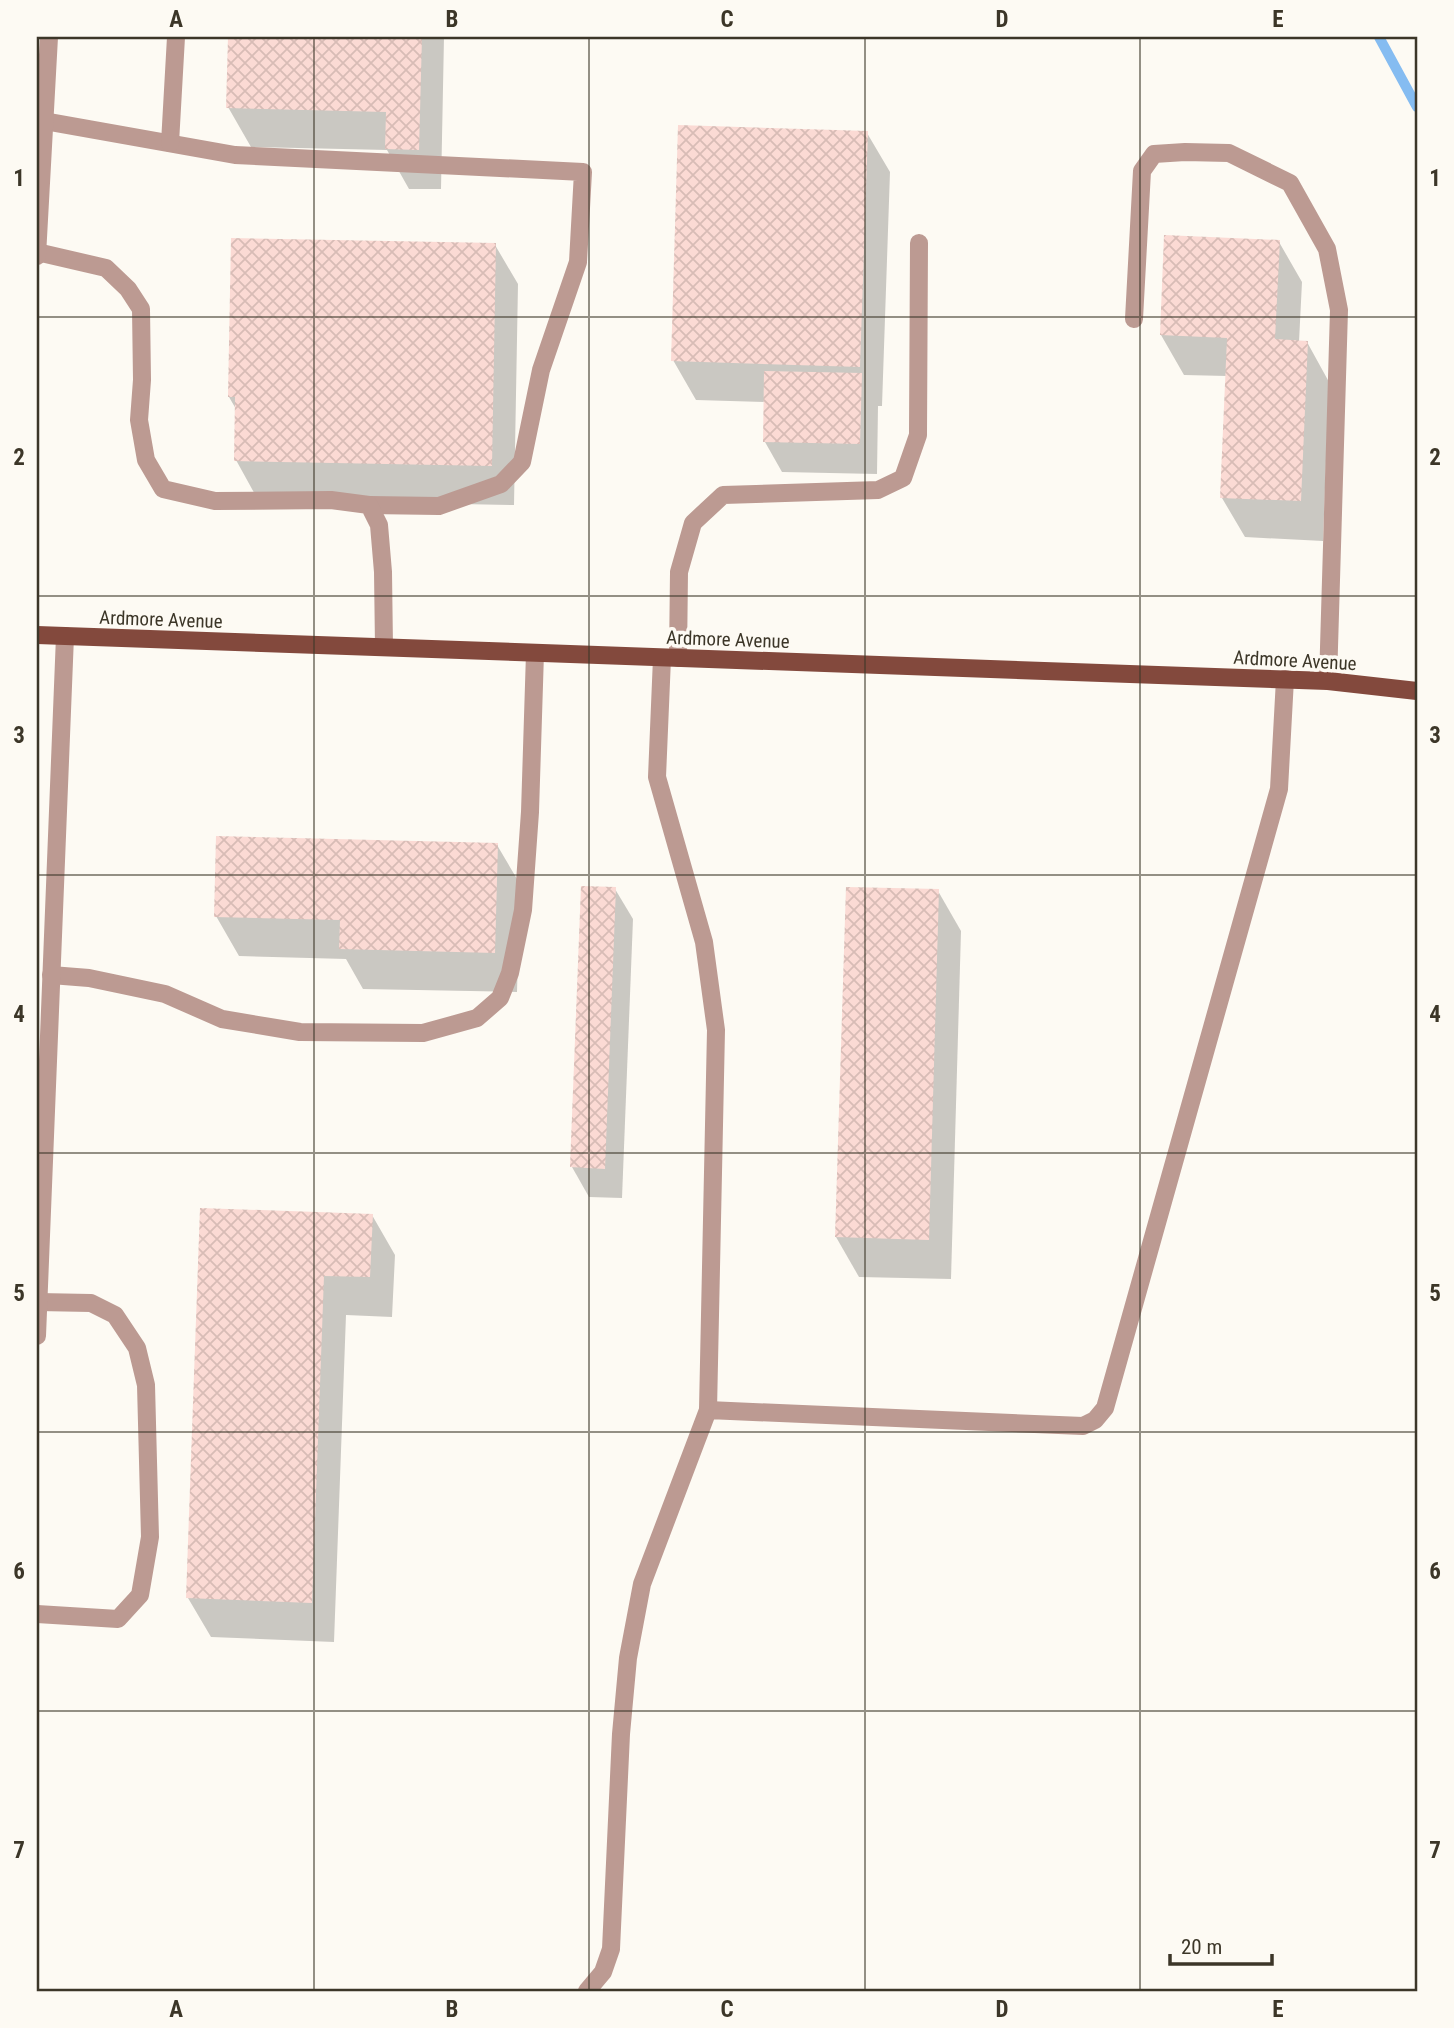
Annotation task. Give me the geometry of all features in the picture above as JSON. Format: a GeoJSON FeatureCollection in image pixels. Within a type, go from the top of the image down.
{"type":"FeatureCollection","features":[{"type":"Feature","properties":{"kind":"main road","name":"Ardmore Avenue"},"geometry":{"type":"LineString","coordinates":[[37,635],[1328,681],[1417,691]]}},
{"type":"Feature","properties":{"kind":"street"},"geometry":{"type":"LineString","coordinates":[[44,121],[234,155],[583,172],[578,262],[541,370],[522,462],[501,484],[439,506],[369,506],[331,500],[215,501],[163,489],[146,460],[139,420],[142,380],[141,310],[128,289],[106,268],[37,254],[48,37]]}},
{"type":"Feature","properties":{"kind":"street"},"geometry":{"type":"LineString","coordinates":[[170,143],[176,37]]}},
{"type":"Feature","properties":{"kind":"street"},"geometry":{"type":"LineString","coordinates":[[1134,319],[1142,171],[1154,155],[1185,152],[1229,153],[1290,183],[1327,249],[1339,310],[1328,681]]}},
{"type":"Feature","properties":{"kind":"street"},"geometry":{"type":"LineString","coordinates":[[587,1991],[603,1972],[611,1949],[621,1734],[628,1658],[642,1584],[708,1410],[716,1030],[704,942],[657,777],[679,572],[693,523],[723,495],[878,490],[903,478],[918,435],[919,243]]}},
{"type":"Feature","properties":{"kind":"street"},"geometry":{"type":"LineString","coordinates":[[369,506],[379,525],[384,647]]}},
{"type":"Feature","properties":{"kind":"street"},"geometry":{"type":"LineString","coordinates":[[37,1336],[65,636]]}},
{"type":"Feature","properties":{"kind":"street"},"geometry":{"type":"LineString","coordinates":[[51,975],[89,978],[165,994],[222,1018],[300,1032],[423,1032],[477,1018],[500,998],[510,973],[523,910],[530,812],[535,653]]}},
{"type":"Feature","properties":{"kind":"street"},"geometry":{"type":"LineString","coordinates":[[708,1410],[1083,1426],[1096,1420],[1105,1408],[1279,789],[1285,680]]}},
{"type":"Feature","properties":{"kind":"street"},"geometry":{"type":"LineString","coordinates":[[37,1614],[118,1619],[140,1595],[150,1537],[146,1385],[137,1348],[115,1315],[91,1303],[38,1302]]}},
{"type":"Feature","properties":{"kind":"building"},"geometry":{"type":"Polygon","coordinates":[[[228,37],[422,37],[419,150],[385,149],[386,112],[226,108],[228,37]]]}},
{"type":"Feature","properties":{"kind":"building"},"geometry":{"type":"Polygon","coordinates":[[[678,125],[868,131],[860,367],[671,361],[678,125]]]}},
{"type":"Feature","properties":{"kind":"building"},"geometry":{"type":"Polygon","coordinates":[[[1164,235],[1280,240],[1275,339],[1308,341],[1301,501],[1220,498],[1227,338],[1160,335],[1164,235]]]}},
{"type":"Feature","properties":{"kind":"building"},"geometry":{"type":"Polygon","coordinates":[[[231,238],[496,243],[492,466],[234,461],[235,397],[228,397],[231,238]]]}},
{"type":"Feature","properties":{"kind":"building"},"geometry":{"type":"Polygon","coordinates":[[[764,371],[862,373],[860,444],[763,442],[764,371]]]}},
{"type":"Feature","properties":{"kind":"building"},"geometry":{"type":"Polygon","coordinates":[[[216,836],[498,843],[495,953],[339,949],[340,920],[214,917],[216,836]]]}},
{"type":"Feature","properties":{"kind":"building"},"geometry":{"type":"Polygon","coordinates":[[[581,886],[616,887],[605,1169],[570,1167],[581,886]]]}},
{"type":"Feature","properties":{"kind":"building"},"geometry":{"type":"Polygon","coordinates":[[[846,887],[939,889],[929,1240],[835,1237],[846,887]]]}},
{"type":"Feature","properties":{"kind":"building"},"geometry":{"type":"Polygon","coordinates":[[[200,1208],[373,1214],[370,1277],[324,1276],[312,1603],[186,1598],[200,1208]]]}},
{"type":"Feature","properties":{"kind":"waterway"},"geometry":{"type":"LineString","coordinates":[[1379,37],[1417,107]]}}]}
